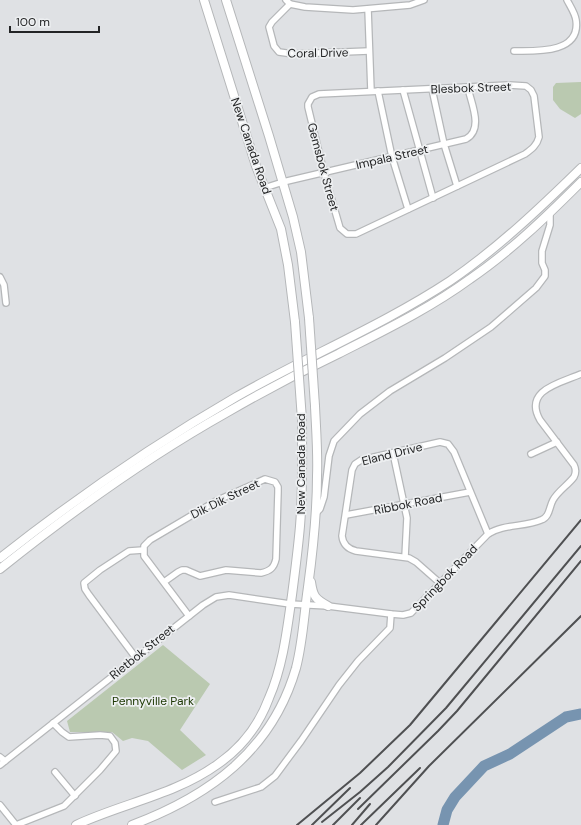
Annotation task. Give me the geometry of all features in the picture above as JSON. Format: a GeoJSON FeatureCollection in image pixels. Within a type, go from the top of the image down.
{"type":"FeatureCollection","features":[{"type":"Feature","properties":{"kind":"main road","name":"New Canada Road"},"geometry":{"type":"LineString","coordinates":[[76,825],[97,816],[161,794],[186,783],[217,765],[234,750],[251,731],[269,699],[286,636],[301,519],[303,451],[295,322],[288,265],[277,219],[264,188],[244,129],[204,0]]}},
{"type":"Feature","properties":{"kind":"main road","name":"New Canada Road"},"geometry":{"type":"LineString","coordinates":[[132,825],[169,810],[209,787],[235,767],[255,745],[275,717],[290,683],[300,651],[310,576],[318,458],[309,318],[301,252],[283,182],[226,0]]}},
{"type":"Feature","properties":{"kind":"main road"},"geometry":{"type":"LineString","coordinates":[[0,558],[82,496],[195,421],[265,380],[388,317],[448,282],[498,245],[534,214],[581,168]]}},
{"type":"Feature","properties":{"kind":"main road"},"geometry":{"type":"LineString","coordinates":[[0,569],[78,510],[176,442],[248,400],[386,329],[470,280],[523,238],[581,182]]}},
{"type":"Feature","properties":{"kind":"main road"},"geometry":{"type":"LineString","coordinates":[[310,576],[314,596],[318,601],[328,606]]}},
{"type":"Feature","properties":{"kind":"street"},"geometry":{"type":"LineString","coordinates":[[288,2],[304,7],[368,9],[410,5],[424,0]]}},
{"type":"Feature","properties":{"kind":"street"},"geometry":{"type":"LineString","coordinates":[[514,51],[541,50],[561,47],[571,40],[576,29],[576,20],[567,0]]}},
{"type":"Feature","properties":{"kind":"street","name":"Coral Drive"},"geometry":{"type":"LineString","coordinates":[[288,2],[269,27],[274,46],[279,52],[293,54],[369,51]]}},
{"type":"Feature","properties":{"kind":"street"},"geometry":{"type":"LineString","coordinates":[[368,9],[371,91]]}},
{"type":"Feature","properties":{"kind":"street","name":"Blesbok Street"},"geometry":{"type":"LineString","coordinates":[[312,97],[319,94],[509,85],[524,86],[528,88],[534,96],[539,137],[537,144],[525,154],[356,234],[347,234]]}},
{"type":"Feature","properties":{"kind":"street","name":"Impala Street"},"geometry":{"type":"LineString","coordinates":[[264,188],[283,182],[466,139],[474,132],[476,120],[468,88]]}},
{"type":"Feature","properties":{"kind":"street"},"geometry":{"type":"LineString","coordinates":[[432,89],[444,144],[457,186]]}},
{"type":"Feature","properties":{"kind":"street"},"geometry":{"type":"LineString","coordinates":[[403,90],[433,198]]}},
{"type":"Feature","properties":{"kind":"street"},"geometry":{"type":"LineString","coordinates":[[378,91],[392,157],[408,209]]}},
{"type":"Feature","properties":{"kind":"street","name":"Gemsbok Street"},"geometry":{"type":"LineString","coordinates":[[312,97],[308,104],[309,111],[324,173],[340,228],[347,234]]}},
{"type":"Feature","properties":{"kind":"street"},"geometry":{"type":"LineString","coordinates":[[315,515],[320,509],[324,497],[329,456],[334,441],[360,414],[397,387],[445,358],[491,327],[536,288],[545,276],[545,270],[542,264],[542,252],[550,225],[550,213]]}},
{"type":"Feature","properties":{"kind":"street"},"geometry":{"type":"LineString","coordinates":[[0,277],[4,285],[6,303]]}},
{"type":"Feature","properties":{"kind":"street"},"geometry":{"type":"LineString","coordinates":[[488,534],[496,530],[539,521],[546,518],[555,498],[574,476],[574,465],[538,417],[535,407],[536,399],[541,392],[581,374]]}},
{"type":"Feature","properties":{"kind":"street","name":"Eland Drive"},"geometry":{"type":"LineString","coordinates":[[441,584],[416,562],[405,557],[356,551],[348,548],[344,543],[342,538],[352,470],[355,464],[361,460],[440,442],[446,443],[454,452],[488,534]]}},
{"type":"Feature","properties":{"kind":"street"},"geometry":{"type":"LineString","coordinates":[[531,454],[557,442]]}},
{"type":"Feature","properties":{"kind":"street"},"geometry":{"type":"LineString","coordinates":[[393,453],[408,522],[405,557]]}},
{"type":"Feature","properties":{"kind":"street","name":"Dik Dik Street"},"geometry":{"type":"LineString","coordinates":[[143,550],[144,546],[150,540],[216,501],[264,479],[271,480],[277,484],[276,559],[272,569],[261,573],[222,571],[200,576],[186,570],[182,570],[164,582]]}},
{"type":"Feature","properties":{"kind":"street","name":"Ribbok Road"},"geometry":{"type":"LineString","coordinates":[[346,516],[470,492]]}},
{"type":"Feature","properties":{"kind":"street","name":"Springbok Road"},"geometry":{"type":"LineString","coordinates":[[305,605],[328,606],[403,615],[411,613],[441,584],[488,534]]}},
{"type":"Feature","properties":{"kind":"street"},"geometry":{"type":"LineString","coordinates":[[136,658],[85,589],[84,583],[100,570],[130,551],[143,550],[144,556],[189,616]]}},
{"type":"Feature","properties":{"kind":"street","name":"Rietbok Street"},"geometry":{"type":"LineString","coordinates":[[3,763],[208,601],[223,595],[251,597],[290,604],[305,605]]}},
{"type":"Feature","properties":{"kind":"street"},"geometry":{"type":"LineString","coordinates":[[215,802],[261,787],[275,776],[339,685],[390,628],[391,614]]}},
{"type":"Feature","properties":{"kind":"street"},"geometry":{"type":"LineString","coordinates":[[0,805],[16,825],[61,808],[76,796],[116,751],[115,743],[108,736],[68,737],[53,723]]}},
{"type":"Feature","properties":{"kind":"street"},"geometry":{"type":"LineString","coordinates":[[0,757],[3,763]]}},
{"type":"Feature","properties":{"kind":"street"},"geometry":{"type":"LineString","coordinates":[[55,772],[76,796]]}},
{"type":"Feature","properties":{"kind":"green space"},"geometry":{"type":"Polygon","coordinates":[[[581,82],[581,114],[575,118],[560,109],[553,100],[553,87],[556,83],[581,82]]]}},
{"type":"Feature","properties":{"kind":"green space","name":"Pennyville Park"},"geometry":{"type":"Polygon","coordinates":[[[163,645],[210,684],[180,730],[206,755],[182,770],[148,741],[132,738],[123,741],[112,732],[70,732],[67,721],[163,645]]]}},
{"type":"Feature","properties":{"kind":"waterway"},"geometry":{"type":"LineString","coordinates":[[443,825],[447,810],[455,797],[484,766],[510,754],[566,717],[581,714]]}},
{"type":"Feature","properties":{"kind":"railway"},"geometry":{"type":"LineString","coordinates":[[297,825],[360,773],[410,725],[581,520]]}},
{"type":"Feature","properties":{"kind":"railway"},"geometry":{"type":"LineString","coordinates":[[322,822],[360,792],[388,767],[446,708],[581,546]]}},
{"type":"Feature","properties":{"kind":"railway"},"geometry":{"type":"LineString","coordinates":[[358,809],[457,711],[581,561]]}},
{"type":"Feature","properties":{"kind":"railway"},"geometry":{"type":"LineString","coordinates":[[376,825],[429,766],[581,616]]}},
{"type":"Feature","properties":{"kind":"railway"},"geometry":{"type":"LineString","coordinates":[[361,825],[420,768]]}},
{"type":"Feature","properties":{"kind":"railway"},"geometry":{"type":"LineString","coordinates":[[312,825],[350,788]]}},
{"type":"Feature","properties":{"kind":"railway"},"geometry":{"type":"LineString","coordinates":[[333,825],[360,798]]}},
{"type":"Feature","properties":{"kind":"railway"},"geometry":{"type":"LineString","coordinates":[[352,825],[370,804]]}}]}
